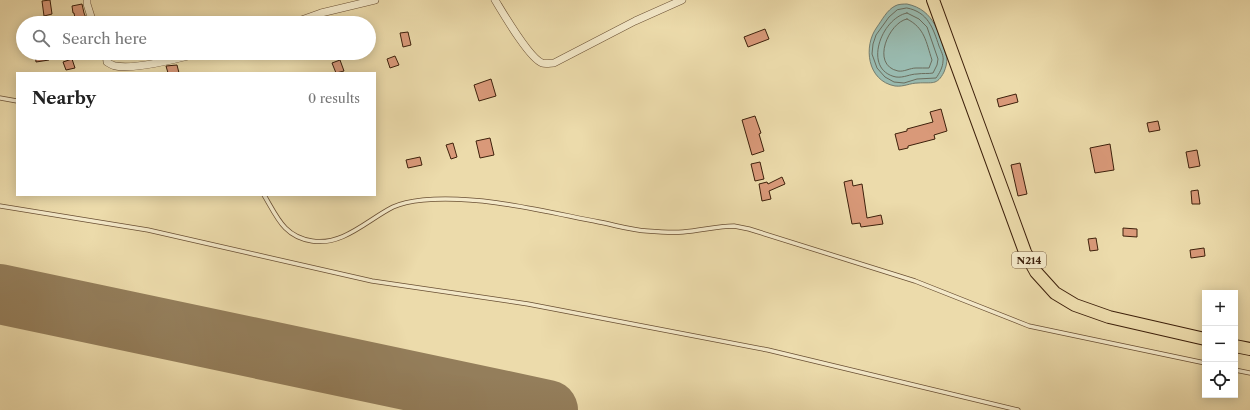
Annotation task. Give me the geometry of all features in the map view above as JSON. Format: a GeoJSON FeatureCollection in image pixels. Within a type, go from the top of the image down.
{"type":"FeatureCollection","features":[{"type":"Feature","properties":{"kind":"highway","name":"N214"},"geometry":{"type":"LineString","coordinates":[[933,0],[1025,252],[1036,272],[1055,293],[1074,305],[1109,317],[1202,338]]}},
{"type":"Feature","properties":{"kind":"highway"},"geometry":{"type":"LineString","coordinates":[[1238,347],[1250,349]]}},
{"type":"Feature","properties":{"kind":"street"},"geometry":{"type":"LineString","coordinates":[[87,0],[91,16]]}},
{"type":"Feature","properties":{"kind":"street"},"geometry":{"type":"LineString","coordinates":[[312,16],[376,0]]}},
{"type":"Feature","properties":{"kind":"street"},"geometry":{"type":"LineString","coordinates":[[495,0],[535,58],[542,63],[554,63],[635,21],[682,0]]}},
{"type":"Feature","properties":{"kind":"street"},"geometry":{"type":"LineString","coordinates":[[107,60],[107,62],[112,65],[131,67],[169,60]]}},
{"type":"Feature","properties":{"kind":"lane"},"geometry":{"type":"LineString","coordinates":[[0,98],[16,101]]}},
{"type":"Feature","properties":{"kind":"lane"},"geometry":{"type":"LineString","coordinates":[[265,196],[281,225],[285,229],[303,239],[312,241],[333,241],[344,237],[395,206],[436,200],[473,201],[521,207],[644,231],[667,233],[734,226],[749,229],[915,281],[1029,326],[1202,362]]}},
{"type":"Feature","properties":{"kind":"lane"},"geometry":{"type":"LineString","coordinates":[[0,206],[148,230],[372,281],[528,304],[768,350],[1018,410]]}},
{"type":"Feature","properties":{"kind":"lane"},"geometry":{"type":"LineString","coordinates":[[1238,371],[1250,373]]}},
{"type":"Feature","properties":{"kind":"water"},"geometry":{"type":"Polygon","coordinates":[[[907,4],[916,7],[930,17],[941,40],[947,58],[947,63],[944,72],[939,79],[934,82],[895,86],[886,83],[878,77],[873,70],[870,62],[870,44],[877,27],[885,15],[896,5],[907,4]]]}},
{"type":"Feature","properties":{"kind":"building"},"geometry":{"type":"Polygon","coordinates":[[[50,0],[52,14],[44,16],[42,1],[50,0]]]}},
{"type":"Feature","properties":{"kind":"building"},"geometry":{"type":"Polygon","coordinates":[[[82,4],[85,16],[75,16],[72,6],[82,4]]]}},
{"type":"Feature","properties":{"kind":"building"},"geometry":{"type":"Polygon","coordinates":[[[765,29],[769,39],[748,47],[744,37],[765,29]]]}},
{"type":"Feature","properties":{"kind":"building"},"geometry":{"type":"Polygon","coordinates":[[[408,32],[411,45],[403,47],[400,33],[408,32]]]}},
{"type":"Feature","properties":{"kind":"building"},"geometry":{"type":"Polygon","coordinates":[[[395,56],[399,65],[390,68],[387,59],[395,56]]]}},
{"type":"Feature","properties":{"kind":"building"},"geometry":{"type":"Polygon","coordinates":[[[36,60],[49,60],[36,62],[36,60]]]}},
{"type":"Feature","properties":{"kind":"building"},"geometry":{"type":"Polygon","coordinates":[[[72,60],[75,68],[66,70],[63,62],[72,60]]]}},
{"type":"Feature","properties":{"kind":"building"},"geometry":{"type":"Polygon","coordinates":[[[340,60],[344,71],[336,72],[332,63],[340,60]]]}},
{"type":"Feature","properties":{"kind":"building"},"geometry":{"type":"Polygon","coordinates":[[[177,65],[179,72],[168,72],[166,66],[177,65]]]}},
{"type":"Feature","properties":{"kind":"building"},"geometry":{"type":"Polygon","coordinates":[[[491,79],[496,96],[479,101],[474,85],[491,79]]]}},
{"type":"Feature","properties":{"kind":"building"},"geometry":{"type":"Polygon","coordinates":[[[1016,94],[1018,102],[999,107],[997,99],[1016,94]]]}},
{"type":"Feature","properties":{"kind":"building"},"geometry":{"type":"Polygon","coordinates":[[[941,109],[947,131],[934,135],[935,139],[899,150],[895,134],[933,122],[930,112],[941,109]]]}},
{"type":"Feature","properties":{"kind":"building"},"geometry":{"type":"Polygon","coordinates":[[[755,116],[761,133],[759,134],[764,151],[752,155],[742,120],[755,116]]]}},
{"type":"Feature","properties":{"kind":"building"},"geometry":{"type":"Polygon","coordinates":[[[1158,121],[1160,130],[1149,132],[1147,123],[1158,121]]]}},
{"type":"Feature","properties":{"kind":"building"},"geometry":{"type":"Polygon","coordinates":[[[490,138],[494,155],[480,158],[476,141],[490,138]]]}},
{"type":"Feature","properties":{"kind":"building"},"geometry":{"type":"Polygon","coordinates":[[[453,143],[457,157],[451,159],[446,145],[453,143]]]}},
{"type":"Feature","properties":{"kind":"building"},"geometry":{"type":"Polygon","coordinates":[[[1110,144],[1114,170],[1095,173],[1090,148],[1110,144]]]}},
{"type":"Feature","properties":{"kind":"building"},"geometry":{"type":"Polygon","coordinates":[[[1197,150],[1200,166],[1189,168],[1186,152],[1197,150]]]}},
{"type":"Feature","properties":{"kind":"building"},"geometry":{"type":"Polygon","coordinates":[[[420,157],[422,165],[408,168],[406,160],[420,157]]]}},
{"type":"Feature","properties":{"kind":"building"},"geometry":{"type":"Polygon","coordinates":[[[760,162],[764,179],[755,181],[751,164],[760,162]]]}},
{"type":"Feature","properties":{"kind":"building"},"geometry":{"type":"Polygon","coordinates":[[[1020,163],[1027,194],[1018,196],[1011,165],[1020,163]]]}},
{"type":"Feature","properties":{"kind":"building"},"geometry":{"type":"Polygon","coordinates":[[[782,177],[785,184],[769,191],[771,199],[762,201],[759,184],[767,182],[768,184],[782,177]]]}},
{"type":"Feature","properties":{"kind":"building"},"geometry":{"type":"Polygon","coordinates":[[[852,180],[853,186],[862,184],[867,218],[881,215],[883,224],[861,227],[860,223],[852,224],[844,182],[852,180]]]}},
{"type":"Feature","properties":{"kind":"building"},"geometry":{"type":"Polygon","coordinates":[[[1198,190],[1200,204],[1192,204],[1191,191],[1198,190]]]}},
{"type":"Feature","properties":{"kind":"building"},"geometry":{"type":"Polygon","coordinates":[[[1123,228],[1137,229],[1137,237],[1123,236],[1123,228]]]}},
{"type":"Feature","properties":{"kind":"building"},"geometry":{"type":"Polygon","coordinates":[[[1096,238],[1098,250],[1090,251],[1088,239],[1096,238]]]}},
{"type":"Feature","properties":{"kind":"building"},"geometry":{"type":"Polygon","coordinates":[[[1204,248],[1205,256],[1191,258],[1190,250],[1204,248]]]}},
{"type":"Feature","properties":{"kind":"runway"},"geometry":{"type":"LineString","coordinates":[[0,294],[548,410]]}}]}
